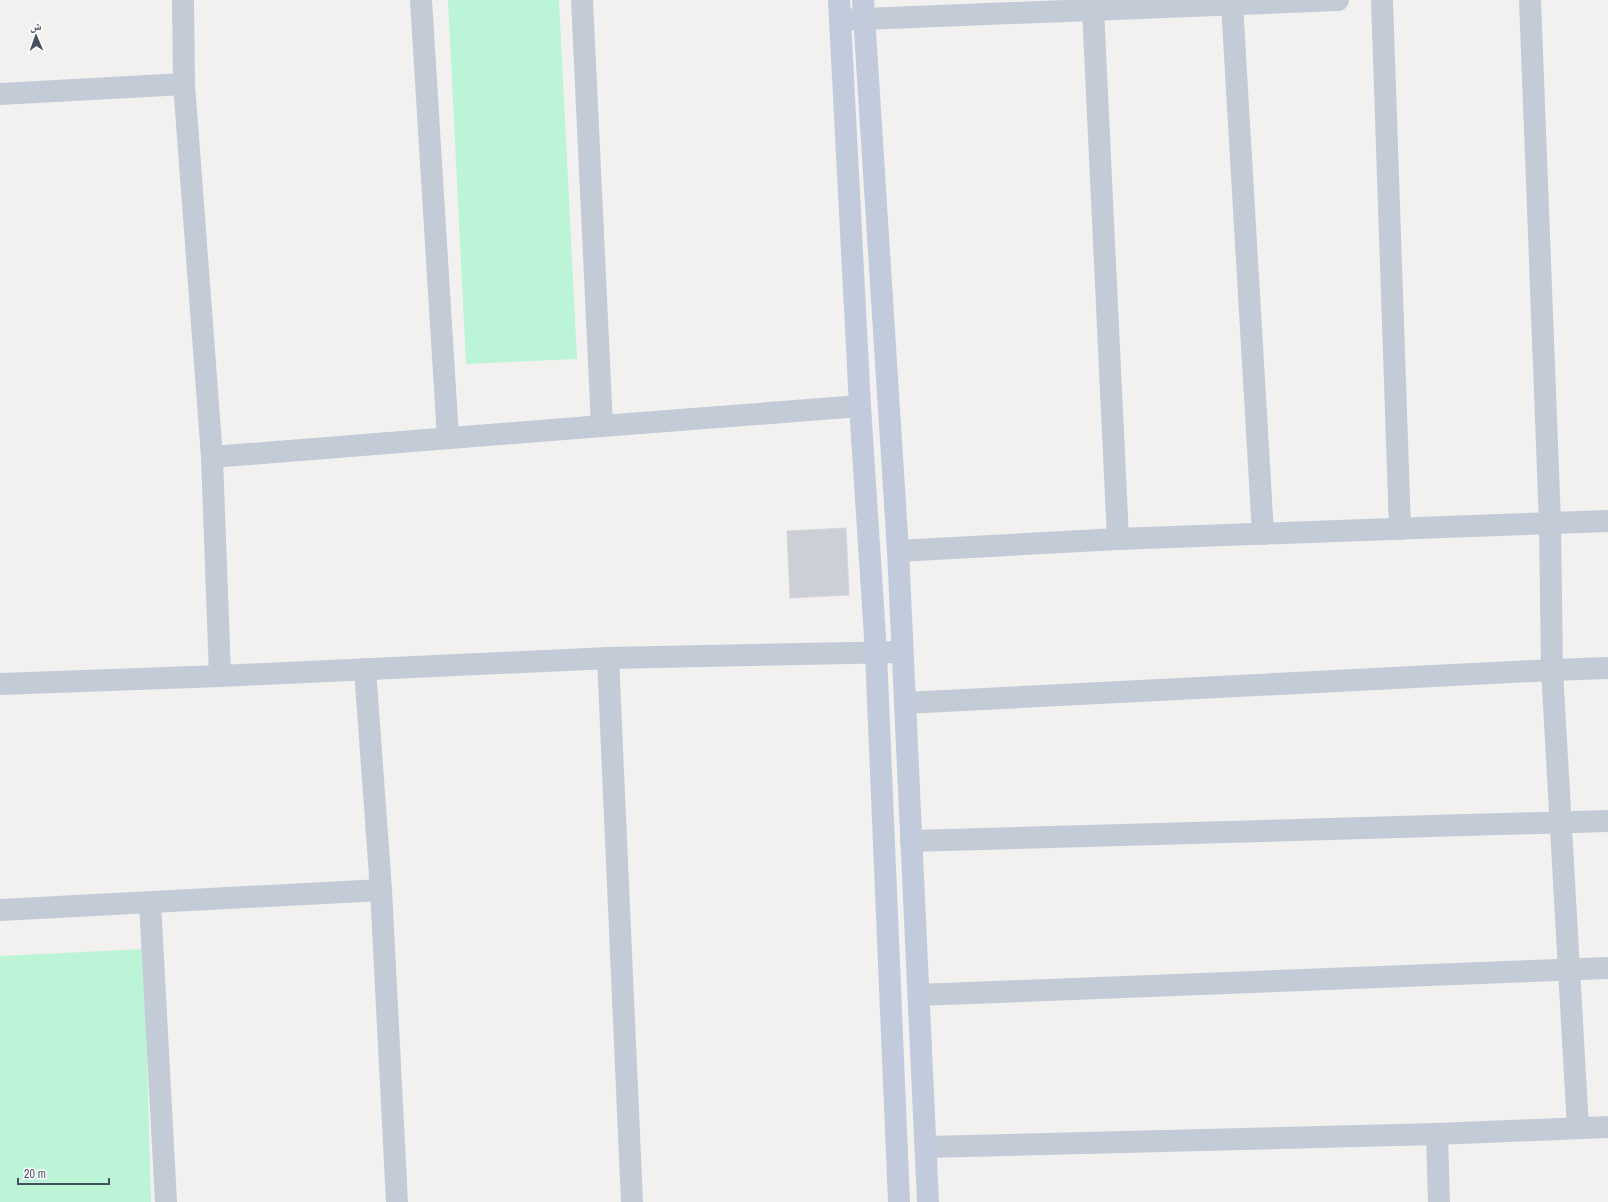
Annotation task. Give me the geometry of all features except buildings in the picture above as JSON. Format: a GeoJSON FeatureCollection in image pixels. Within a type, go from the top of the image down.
{"type":"FeatureCollection","features":[{"type":"Feature","properties":{"kind":"street"},"geometry":{"type":"LineString","coordinates":[[183,0],[184,84],[212,457],[220,676]]}},
{"type":"Feature","properties":{"kind":"street"},"geometry":{"type":"LineString","coordinates":[[421,0],[448,438]]}},
{"type":"Feature","properties":{"kind":"street"},"geometry":{"type":"LineString","coordinates":[[582,0],[602,426]]}},
{"type":"Feature","properties":{"kind":"street"},"geometry":{"type":"LineString","coordinates":[[899,1202],[876,653],[860,406],[839,10],[1093,9],[1338,0]]}},
{"type":"Feature","properties":{"kind":"street"},"geometry":{"type":"LineString","coordinates":[[1382,0],[1400,529]]}},
{"type":"Feature","properties":{"kind":"street"},"geometry":{"type":"LineString","coordinates":[[1530,0],[1550,523],[1552,670],[1578,1128]]}},
{"type":"Feature","properties":{"kind":"street"},"geometry":{"type":"LineString","coordinates":[[1232,4],[1263,534]]}},
{"type":"Feature","properties":{"kind":"street"},"geometry":{"type":"LineString","coordinates":[[863,9],[898,551],[928,1202]]}},
{"type":"Feature","properties":{"kind":"street"},"geometry":{"type":"LineString","coordinates":[[1093,9],[1118,539]]}},
{"type":"Feature","properties":{"kind":"street"},"geometry":{"type":"LineString","coordinates":[[0,94],[184,84]]}},
{"type":"Feature","properties":{"kind":"street"},"geometry":{"type":"LineString","coordinates":[[212,457],[860,406]]}},
{"type":"Feature","properties":{"kind":"street"},"geometry":{"type":"LineString","coordinates":[[898,551],[1118,539],[1608,521]]}},
{"type":"Feature","properties":{"kind":"street"},"geometry":{"type":"LineString","coordinates":[[0,684],[220,676],[608,658],[902,652]]}},
{"type":"Feature","properties":{"kind":"street"},"geometry":{"type":"LineString","coordinates":[[608,658],[632,1202]]}},
{"type":"Feature","properties":{"kind":"street"},"geometry":{"type":"LineString","coordinates":[[905,703],[1608,668]]}},
{"type":"Feature","properties":{"kind":"street"},"geometry":{"type":"LineString","coordinates":[[365,669],[381,890],[397,1202]]}},
{"type":"Feature","properties":{"kind":"street"},"geometry":{"type":"LineString","coordinates":[[911,840],[1608,821]]}},
{"type":"Feature","properties":{"kind":"street"},"geometry":{"type":"LineString","coordinates":[[0,910],[381,890]]}},
{"type":"Feature","properties":{"kind":"street"},"geometry":{"type":"LineString","coordinates":[[150,902],[166,1202]]}},
{"type":"Feature","properties":{"kind":"street"},"geometry":{"type":"LineString","coordinates":[[918,995],[1608,968]]}},
{"type":"Feature","properties":{"kind":"street"},"geometry":{"type":"LineString","coordinates":[[926,1147],[1437,1134],[1608,1127]]}},
{"type":"Feature","properties":{"kind":"street"},"geometry":{"type":"LineString","coordinates":[[1437,1134],[1439,1202]]}},
{"type":"Feature","properties":{"kind":"green space"},"geometry":{"type":"Polygon","coordinates":[[[448,0],[559,0],[577,359],[466,364],[448,0]]]}},
{"type":"Feature","properties":{"kind":"green space"},"geometry":{"type":"Polygon","coordinates":[[[144,949],[151,1202],[0,1202],[0,956],[144,949]]]}}]}
